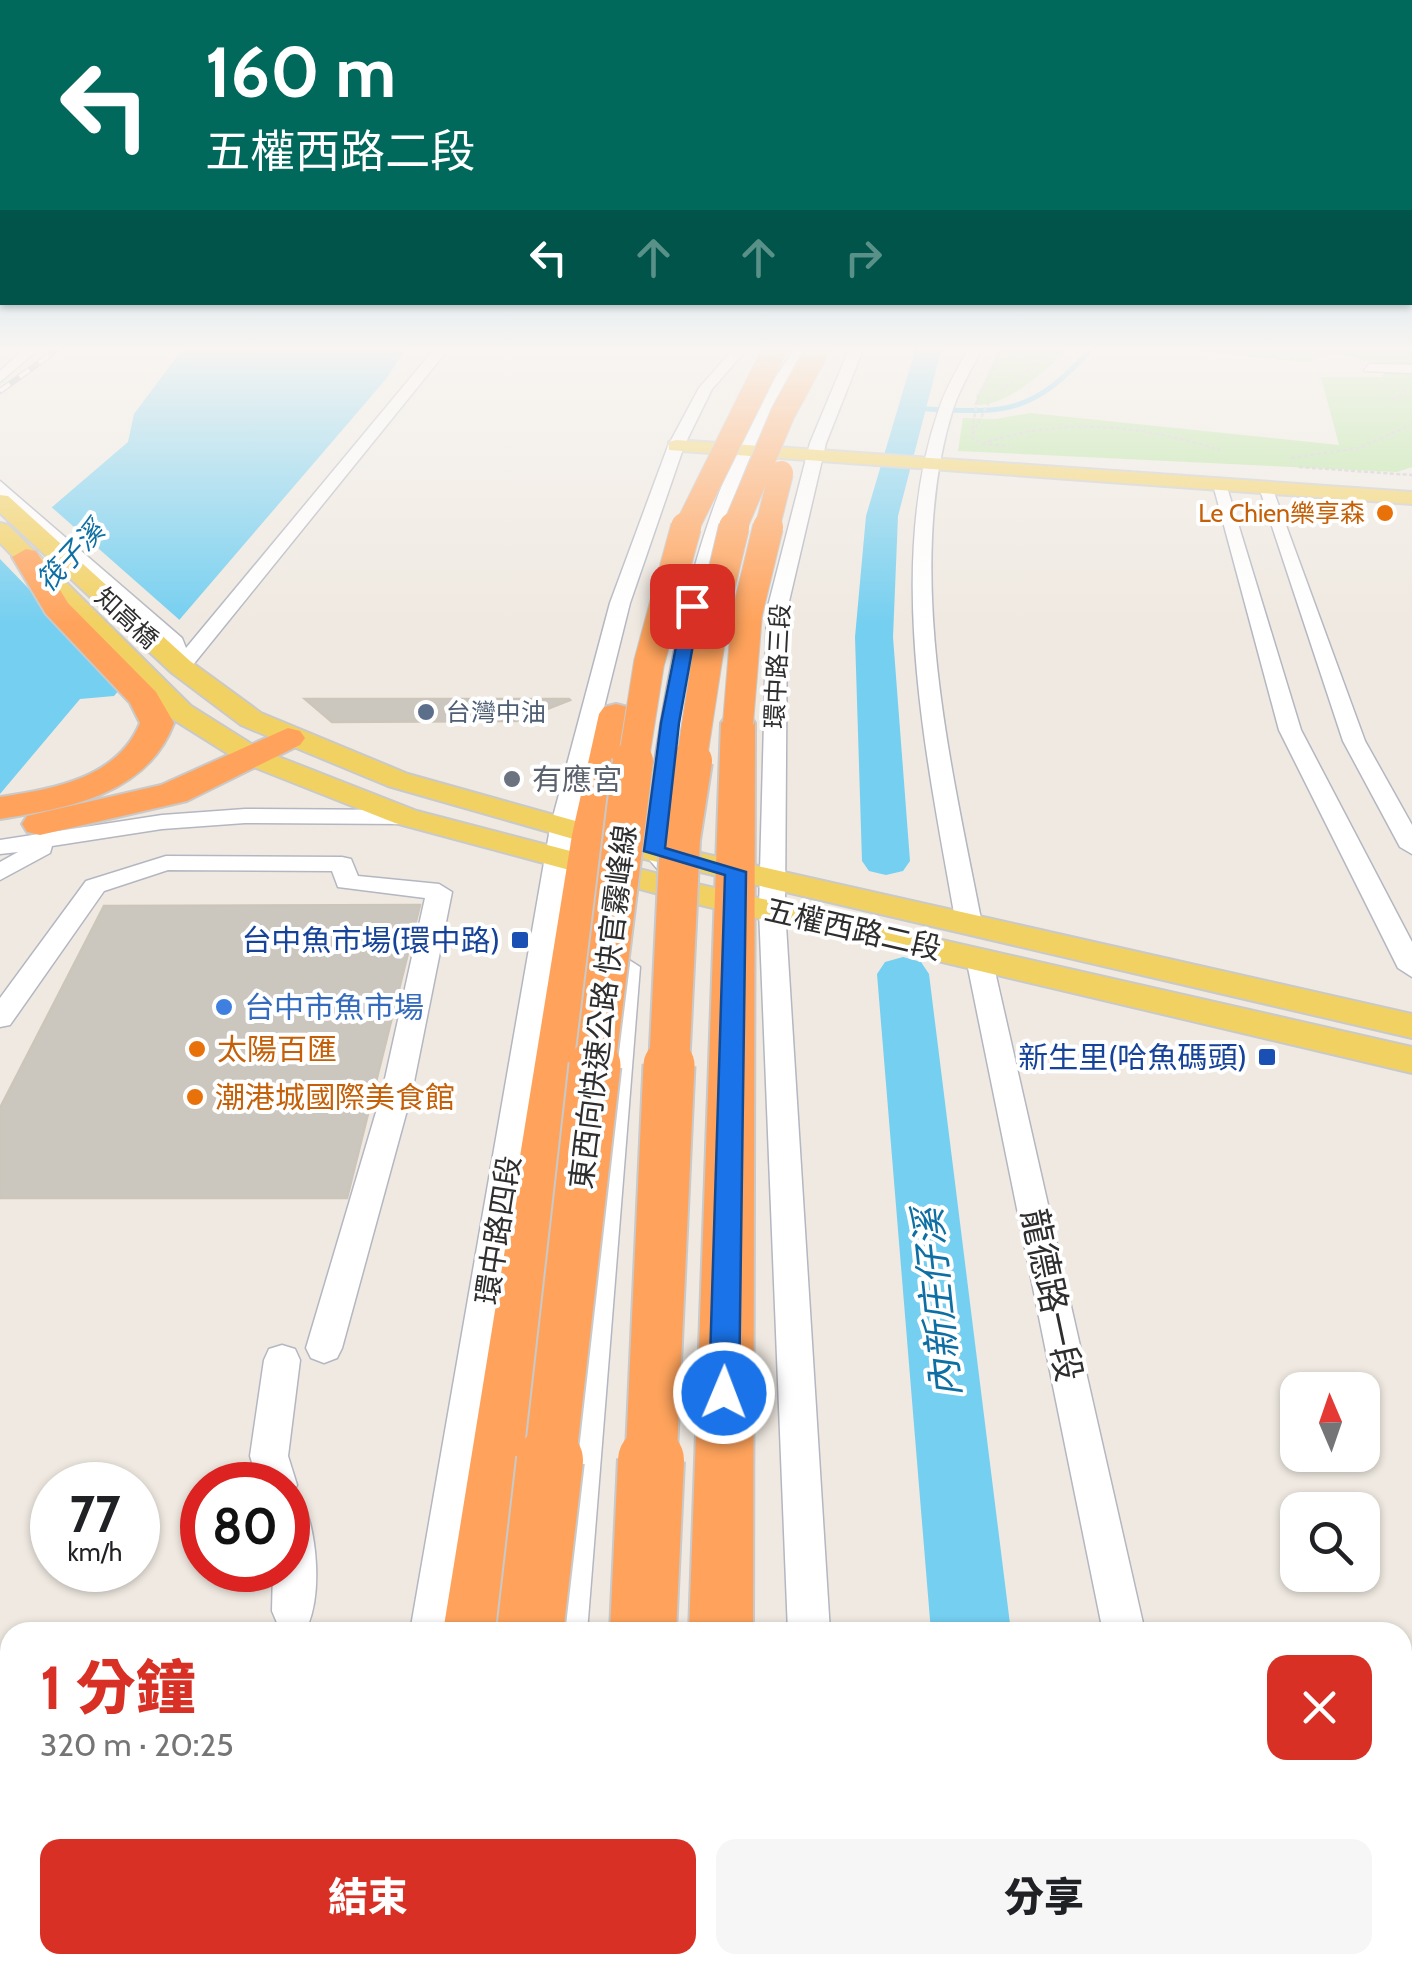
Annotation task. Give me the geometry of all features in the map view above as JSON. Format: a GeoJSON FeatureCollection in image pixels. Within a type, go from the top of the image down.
{"type":"FeatureCollection","features":[{"type":"Feature","properties":{"kind":"highway"},"geometry":{"type":"LineString","coordinates":[[477,1622],[564,1032],[574,847],[616,714],[640,602],[677,486],[699,439]]}},
{"type":"Feature","properties":{"kind":"highway","name":"東西向快速公路 快官霧峰線"},"geometry":{"type":"LineString","coordinates":[[531,1622],[622,833],[650,663],[689,518],[739,439]]}},
{"type":"Feature","properties":{"kind":"highway","name":"東西向快速公路 快官霧峰線"},"geometry":{"type":"LineString","coordinates":[[643,1622],[680,838],[716,607],[735,524],[765,439]]}},
{"type":"Feature","properties":{"kind":"highway"},"geometry":{"type":"LineString","coordinates":[[720,1622],[730,1034],[753,890],[738,723],[747,614],[775,491],[795,439]]}},
{"type":"Feature","properties":{"kind":"highway"},"geometry":{"type":"LineString","coordinates":[[10,823],[94,784],[135,758],[148,746],[156,723],[146,691],[56,608],[26,558]]}},
{"type":"Feature","properties":{"kind":"highway"},"geometry":{"type":"LineString","coordinates":[[10,823],[101,814],[174,793],[288,738]]}},
{"type":"Feature","properties":{"kind":"main road"},"geometry":{"type":"LineString","coordinates":[[679,441],[1412,488]]}},
{"type":"Feature","properties":{"kind":"main road"},"geometry":{"type":"LineString","coordinates":[[935,457],[1412,498]]}},
{"type":"Feature","properties":{"kind":"main road","name":"知高橋"},"geometry":{"type":"LineString","coordinates":[[0,501],[174,654]]}},
{"type":"Feature","properties":{"kind":"main road"},"geometry":{"type":"LineString","coordinates":[[0,530],[26,558]]}},
{"type":"Feature","properties":{"kind":"main road","name":"五權西路二段"},"geometry":{"type":"LineString","coordinates":[[174,654],[251,719],[288,738],[574,847]]}},
{"type":"Feature","properties":{"kind":"main road","name":"五權西路二段"},"geometry":{"type":"LineString","coordinates":[[146,691],[251,756],[406,817],[641,859],[978,958],[1412,1060]]}},
{"type":"Feature","properties":{"kind":"main road","name":"五權西路二段"},"geometry":{"type":"LineString","coordinates":[[641,859],[692,893],[753,890],[969,924],[1412,1026]]}},
{"type":"Feature","properties":{"kind":"street"},"geometry":{"type":"LineString","coordinates":[[0,486],[174,654],[362,439]]}},
{"type":"Feature","properties":{"kind":"street"},"geometry":{"type":"LineString","coordinates":[[567,1622],[641,859],[692,606],[715,522],[747,439]]}},
{"type":"Feature","properties":{"kind":"street","name":"環中路三段"},"geometry":{"type":"LineString","coordinates":[[753,890],[777,610],[829,439]]}},
{"type":"Feature","properties":{"kind":"street"},"geometry":{"type":"LineString","coordinates":[[939,439],[924,580],[936,737],[969,924]]}},
{"type":"Feature","properties":{"kind":"street"},"geometry":{"type":"LineString","coordinates":[[574,847],[620,603],[679,441]]}},
{"type":"Feature","properties":{"kind":"street"},"geometry":{"type":"LineString","coordinates":[[1218,484],[1290,730],[1412,968]]}},
{"type":"Feature","properties":{"kind":"street"},"geometry":{"type":"LineString","coordinates":[[1264,487],[1354,741],[1412,847]]}},
{"type":"Feature","properties":{"kind":"street"},"geometry":{"type":"LineString","coordinates":[[0,873],[26,854],[72,837],[162,822],[245,816],[406,817]]}},
{"type":"Feature","properties":{"kind":"street"},"geometry":{"type":"LineString","coordinates":[[10,823],[72,837]]}},
{"type":"Feature","properties":{"kind":"street","name":"環中路四段"},"geometry":{"type":"LineString","coordinates":[[432,1622],[574,847]]}},
{"type":"Feature","properties":{"kind":"street"},"geometry":{"type":"LineString","coordinates":[[0,1018],[96,886],[166,863],[342,864],[347,882],[439,892],[396,1092],[324,1348]]}},
{"type":"Feature","properties":{"kind":"street"},"geometry":{"type":"LineString","coordinates":[[753,890],[808,1622]]}},
{"type":"Feature","properties":{"kind":"street"},"geometry":{"type":"LineString","coordinates":[[670,1622],[692,893]]}},
{"type":"Feature","properties":{"kind":"street","name":"龍德路一段"},"geometry":{"type":"LineString","coordinates":[[978,958],[1122,1622]]}},
{"type":"Feature","properties":{"kind":"street"},"geometry":{"type":"LineString","coordinates":[[270,1462],[282,1360]]}},
{"type":"Feature","properties":{"kind":"street"},"geometry":{"type":"LineString","coordinates":[[293,1592],[293,1611]]}},
{"type":"Feature","properties":{"kind":"path"},"geometry":{"type":"LineString","coordinates":[[973,439],[982,444],[1004,439]]}},
{"type":"Feature","properties":{"kind":"path"},"geometry":{"type":"LineString","coordinates":[[1183,439],[1220,450]]}},
{"type":"Feature","properties":{"kind":"path"},"geometry":{"type":"LineString","coordinates":[[1290,458],[1359,448],[1379,439]]}},
{"type":"Feature","properties":{"kind":"path"},"geometry":{"type":"LineString","coordinates":[[1296,466],[1412,475]]}},
{"type":"Feature","properties":{"kind":"green space"},"geometry":{"type":"Polygon","coordinates":[[[960,439],[1282,439],[1339,445],[1337,439],[1412,439],[1412,467],[1397,472],[958,451],[960,439]]]}},
{"type":"Feature","properties":{"kind":"water","name":"筏子溪"},"geometry":{"type":"Polygon","coordinates":[[[334,439],[114,696],[80,699],[0,794],[0,536],[44,514],[128,442],[334,439]]]}},
{"type":"Feature","properties":{"kind":"pier"},"geometry":{"type":"Polygon","coordinates":[[[48,504],[183,623],[126,689],[0,559],[0,530],[48,504]]]}},
{"type":"Feature","properties":{"kind":"building","name":"台灣中油"},"geometry":{"type":"Polygon","coordinates":[[[305,699],[570,700],[517,721],[332,722],[305,699]]]}},
{"type":"Feature","properties":{"kind":"building","name":"台中市魚市場"},"geometry":{"type":"Polygon","coordinates":[[[420,905],[347,1198],[0,1198],[0,1108],[104,906],[420,905]]]}},
{"type":"Feature","properties":{"kind":"waterway","name":"內新庄仔溪"},"geometry":{"type":"LineString","coordinates":[[886,861],[874,637],[882,516],[903,439]]}},
{"type":"Feature","properties":{"kind":"waterway","name":"內新庄仔溪"},"geometry":{"type":"LineString","coordinates":[[903,974],[970,1622]]}},
{"type":"Feature","properties":{"kind":"place","name":"Le Chien樂享森"},"geometry":{"type":"Point","coordinates":[1385,513]}},
{"type":"Feature","properties":{"kind":"place","name":"台灣中油"},"geometry":{"type":"Point","coordinates":[426,712]}},
{"type":"Feature","properties":{"kind":"place","name":"有應宮"},"geometry":{"type":"Point","coordinates":[512,779]}},
{"type":"Feature","properties":{"kind":"place","name":"台中魚市場(環中路)"},"geometry":{"type":"Point","coordinates":[520,940]}},
{"type":"Feature","properties":{"kind":"place","name":"台中市魚市場"},"geometry":{"type":"Point","coordinates":[224,1007]}},
{"type":"Feature","properties":{"kind":"place","name":"太陽百匯"},"geometry":{"type":"Point","coordinates":[197,1049]}},
{"type":"Feature","properties":{"kind":"place","name":"新生里(哈魚碼頭)"},"geometry":{"type":"Point","coordinates":[1267,1057]}},
{"type":"Feature","properties":{"kind":"place","name":"潮港城國際美食館"},"geometry":{"type":"Point","coordinates":[195,1097]}},
{"type":"Feature","properties":{"kind":"route"},"geometry":{"type":"LineString","coordinates":[[692,606],[670,723],[654,851],[736,872],[724,1393]]}}]}
